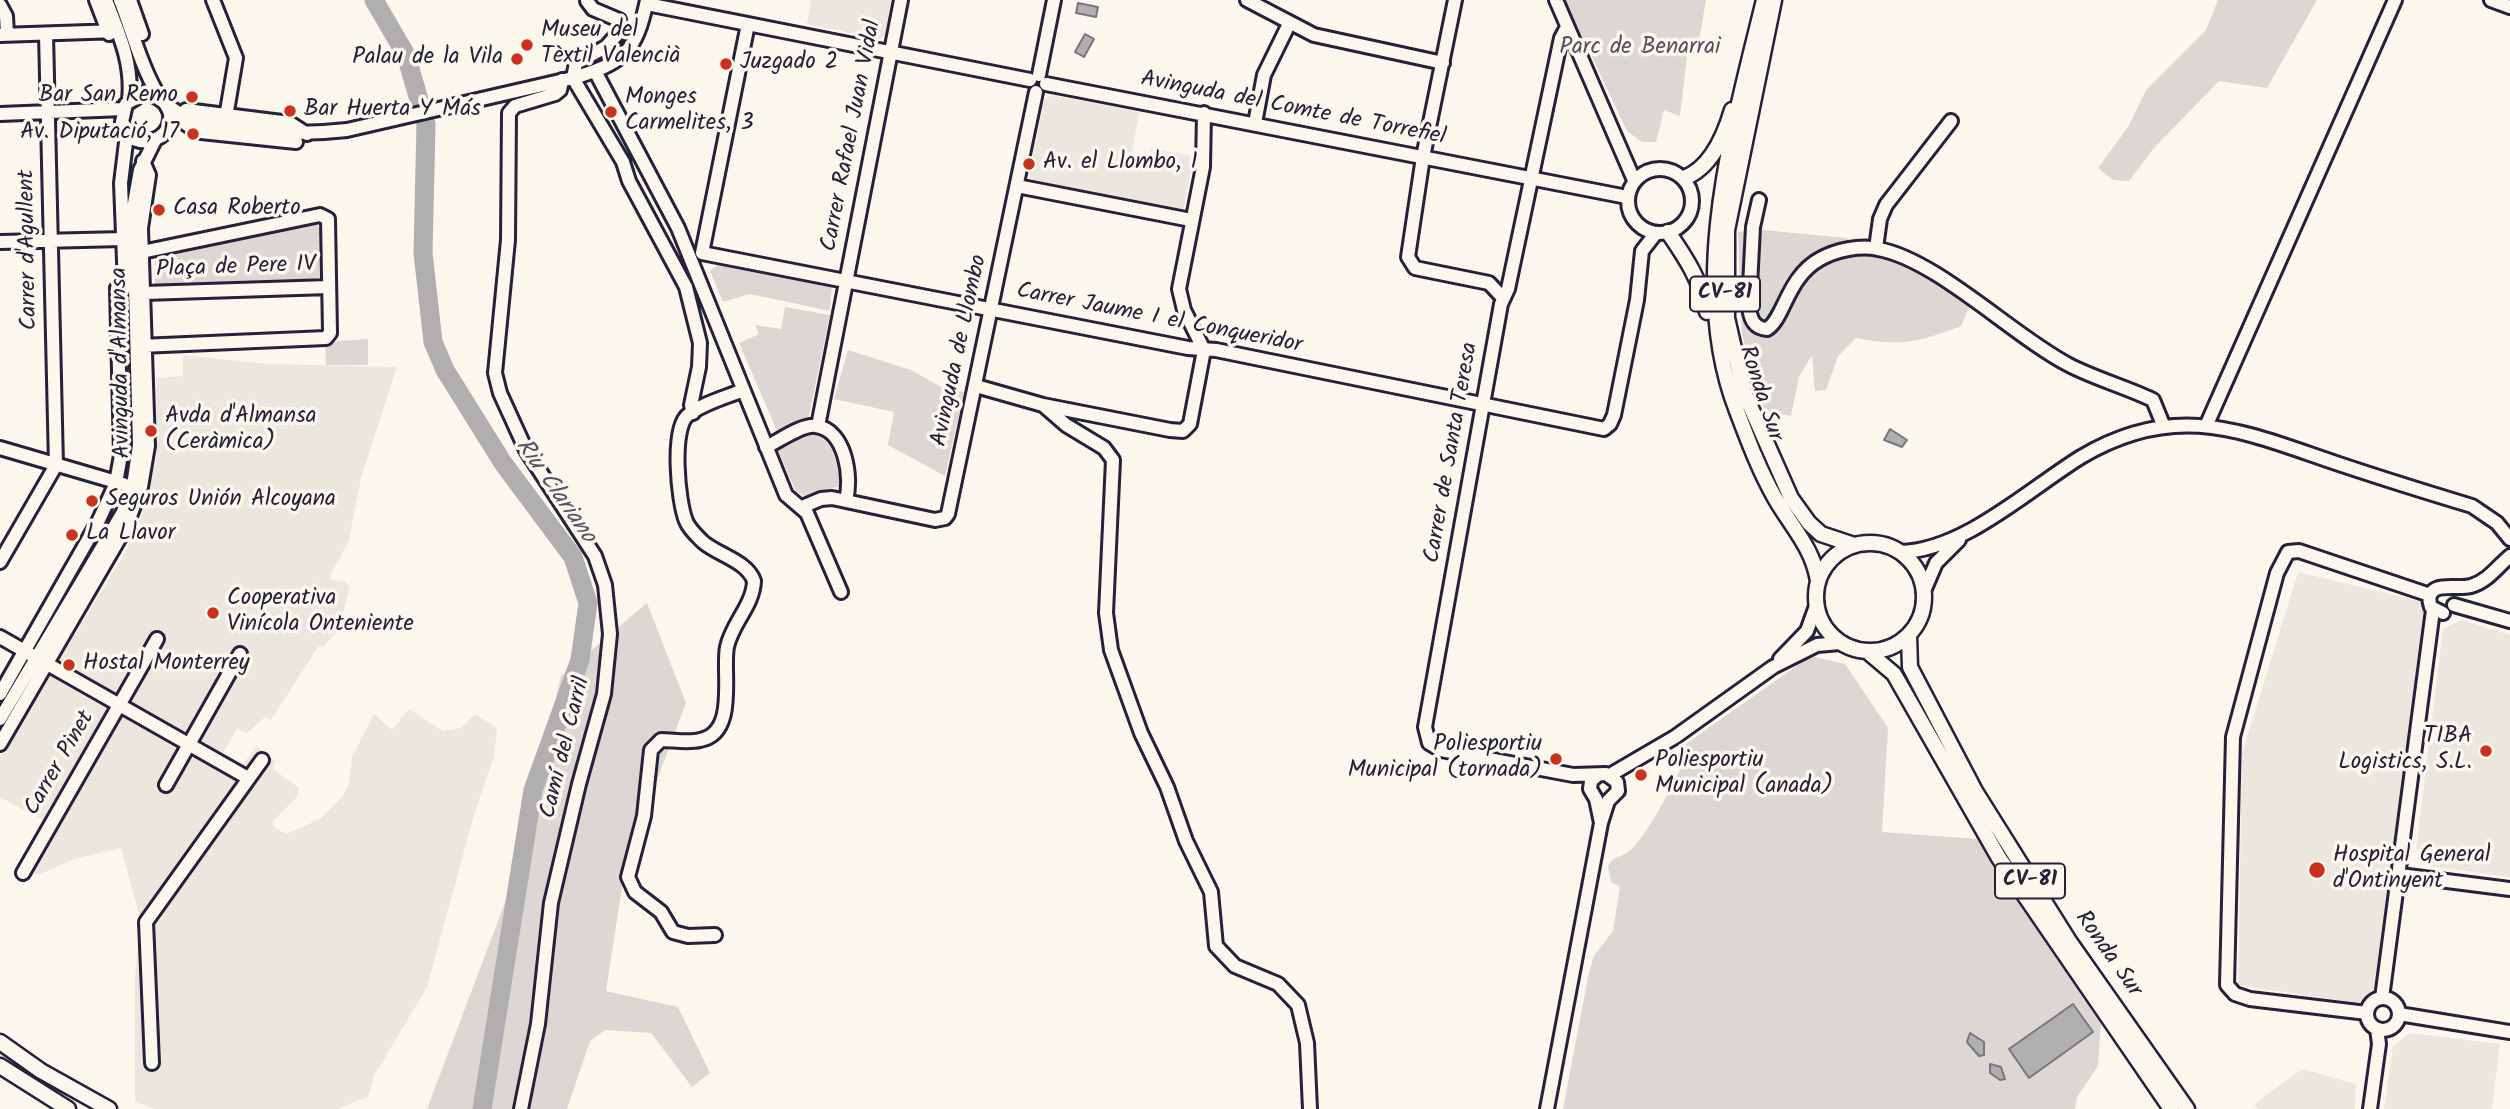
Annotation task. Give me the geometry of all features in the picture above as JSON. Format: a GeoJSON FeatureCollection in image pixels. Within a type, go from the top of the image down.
{"type":"FeatureCollection","features":[{"type":"Feature","properties":{"kind":"main road","name":"Ronda Sur"},"geometry":{"type":"LineString","coordinates":[[1764,0],[1715,236],[1713,293],[1717,330],[1730,393],[1766,481],[1814,558],[1818,581]]}},
{"type":"Feature","properties":{"kind":"main road","name":"Ronda Sur"},"geometry":{"type":"LineString","coordinates":[[1774,0],[1727,230],[1727,318],[1744,392],[1791,498],[1809,523],[1821,534],[1854,545]]}},
{"type":"Feature","properties":{"kind":"main road"},"geometry":{"type":"LineString","coordinates":[[1684,178],[1700,169],[1720,141],[1755,39]]}},
{"type":"Feature","properties":{"kind":"main road"},"geometry":{"type":"LineString","coordinates":[[1662,233],[1691,267],[1702,290],[1713,340],[1730,393]]}},
{"type":"Feature","properties":{"kind":"main road","name":"CV-81"},"geometry":{"type":"LineString","coordinates":[[1854,545],[1878,543],[1900,552]]}},
{"type":"Feature","properties":{"kind":"main road"},"geometry":{"type":"LineString","coordinates":[[1818,581],[1826,566],[1838,553],[1854,545]]}},
{"type":"Feature","properties":{"kind":"main road"},"geometry":{"type":"LineString","coordinates":[[1900,552],[1916,569],[1924,591]]}},
{"type":"Feature","properties":{"kind":"main road","name":"CV-81"},"geometry":{"type":"LineString","coordinates":[[1816,606],[1818,581]]}},
{"type":"Feature","properties":{"kind":"main road","name":"CV-81"},"geometry":{"type":"LineString","coordinates":[[1909,636],[1922,615],[1924,591]]}},
{"type":"Feature","properties":{"kind":"main road"},"geometry":{"type":"LineString","coordinates":[[1816,606],[1825,627],[1840,643]]}},
{"type":"Feature","properties":{"kind":"main road","name":"Ronda Sur"},"geometry":{"type":"LineString","coordinates":[[1909,636],[1910,667],[1975,791],[2036,892],[2187,1109]]}},
{"type":"Feature","properties":{"kind":"main road"},"geometry":{"type":"LineString","coordinates":[[1868,652],[1883,650],[1909,636]]}},
{"type":"Feature","properties":{"kind":"main road","name":"CV-81"},"geometry":{"type":"LineString","coordinates":[[1840,643],[1868,652]]}},
{"type":"Feature","properties":{"kind":"main road","name":"Ronda Sur"},"geometry":{"type":"LineString","coordinates":[[1868,652],[1894,674],[1999,858],[2171,1109]]}},
{"type":"Feature","properties":{"kind":"main road"},"geometry":{"type":"LineString","coordinates":[[0,1042],[41,1071],[108,1109]]}},
{"type":"Feature","properties":{"kind":"main road"},"geometry":{"type":"LineString","coordinates":[[0,1066],[68,1109]]}},
{"type":"Feature","properties":{"kind":"street"},"geometry":{"type":"LineString","coordinates":[[96,0],[130,68],[121,122],[127,134],[140,142],[155,141],[167,129],[170,116],[166,104]]}},
{"type":"Feature","properties":{"kind":"street"},"geometry":{"type":"LineString","coordinates":[[106,0],[113,32]]}},
{"type":"Feature","properties":{"kind":"street"},"geometry":{"type":"LineString","coordinates":[[120,0],[156,91],[173,112],[207,123]]}},
{"type":"Feature","properties":{"kind":"street"},"geometry":{"type":"LineString","coordinates":[[130,0],[155,69],[150,76]]}},
{"type":"Feature","properties":{"kind":"street"},"geometry":{"type":"LineString","coordinates":[[214,0],[236,58],[226,117]]}},
{"type":"Feature","properties":{"kind":"street"},"geometry":{"type":"LineString","coordinates":[[567,79],[575,64],[606,47],[621,30],[619,20],[593,9],[587,0],[574,0]]}},
{"type":"Feature","properties":{"kind":"street","name":"Carrer Rafael Juan Vidal"},"geometry":{"type":"LineString","coordinates":[[818,426],[901,0]]}},
{"type":"Feature","properties":{"kind":"street","name":"Avinguda de Llombo"},"geometry":{"type":"LineString","coordinates":[[802,507],[821,499],[846,500],[935,520],[945,519],[976,386],[1054,0]]}},
{"type":"Feature","properties":{"kind":"street"},"geometry":{"type":"LineString","coordinates":[[1247,0],[1314,35],[1443,63]]}},
{"type":"Feature","properties":{"kind":"street"},"geometry":{"type":"LineString","coordinates":[[1455,0],[1423,157],[1408,257],[1411,265],[1489,283],[1503,298]]}},
{"type":"Feature","properties":{"kind":"street"},"geometry":{"type":"LineString","coordinates":[[1556,0],[1635,174],[1628,203],[1638,225],[1643,246],[1686,220],[1691,210],[1690,188],[1684,178],[1661,168],[1635,174]]}},
{"type":"Feature","properties":{"kind":"street"},"geometry":{"type":"LineString","coordinates":[[2207,424],[2395,0]]}},
{"type":"Feature","properties":{"kind":"street"},"geometry":{"type":"LineString","coordinates":[[2491,0],[2510,7]]}},
{"type":"Feature","properties":{"kind":"street"},"geometry":{"type":"LineString","coordinates":[[167,129],[207,123],[311,134],[347,130],[567,79],[595,71],[631,49],[647,2]]}},
{"type":"Feature","properties":{"kind":"street","name":"Avinguda del Comte de Torrefiel"},"geometry":{"type":"LineString","coordinates":[[647,2],[1038,83],[1612,194],[1628,203]]}},
{"type":"Feature","properties":{"kind":"street"},"geometry":{"type":"LineString","coordinates":[[0,5],[6,16],[3,34],[113,32]]}},
{"type":"Feature","properties":{"kind":"street"},"geometry":{"type":"LineString","coordinates":[[697,257],[748,24]]}},
{"type":"Feature","properties":{"kind":"street"},"geometry":{"type":"LineString","coordinates":[[1255,123],[1264,75],[1289,24]]}},
{"type":"Feature","properties":{"kind":"street","name":"Carrer de Santa Teresa"},"geometry":{"type":"LineString","coordinates":[[1567,27],[1561,38],[1508,289],[1503,298],[1425,727],[1426,738],[1433,747],[1441,750],[1573,775],[1608,777],[1617,769],[1638,761],[1773,667],[1817,645],[1840,643]]}},
{"type":"Feature","properties":{"kind":"street","name":"Carrer d'Agullent"},"geometry":{"type":"LineString","coordinates":[[46,34],[56,465]]}},
{"type":"Feature","properties":{"kind":"street"},"geometry":{"type":"LineString","coordinates":[[595,71],[697,257],[743,390],[786,495],[807,513],[841,592]]}},
{"type":"Feature","properties":{"kind":"street"},"geometry":{"type":"LineString","coordinates":[[567,79],[623,162],[629,181],[684,282],[700,343],[699,367],[691,405],[693,413]]}},
{"type":"Feature","properties":{"kind":"street","name":"Camí del Carril"},"geometry":{"type":"LineString","coordinates":[[521,1109],[538,1024],[551,903],[579,783],[604,694],[610,634],[605,585],[595,556],[526,450],[499,393],[495,373],[508,240],[509,113],[515,106],[555,94],[561,90],[567,79]]}},
{"type":"Feature","properties":{"kind":"street"},"geometry":{"type":"LineString","coordinates":[[0,114],[126,104],[144,93],[152,94],[181,110],[290,123],[311,134]]}},
{"type":"Feature","properties":{"kind":"street"},"geometry":{"type":"LineString","coordinates":[[976,386],[1044,405],[1180,431],[1190,424],[1204,350],[1179,295],[1203,167],[1204,113]]}},
{"type":"Feature","properties":{"kind":"street"},"geometry":{"type":"LineString","coordinates":[[1876,248],[1880,219],[1886,205],[1951,121]]}},
{"type":"Feature","properties":{"kind":"street"},"geometry":{"type":"LineString","coordinates":[[187,125],[201,132],[276,142],[299,142],[311,134]]}},
{"type":"Feature","properties":{"kind":"street","name":"Avinguda d'Almansa"},"geometry":{"type":"LineString","coordinates":[[94,556],[118,484],[121,455],[117,288],[125,285],[121,175],[127,134]]}},
{"type":"Feature","properties":{"kind":"street","name":"Avinguda d'Almansa"},"geometry":{"type":"LineString","coordinates":[[141,346],[144,293],[133,209],[143,161],[155,141]]}},
{"type":"Feature","properties":{"kind":"street"},"geometry":{"type":"LineString","coordinates":[[1017,186],[1192,220]]}},
{"type":"Feature","properties":{"kind":"street"},"geometry":{"type":"LineString","coordinates":[[1759,200],[1753,227],[1749,306],[1752,322],[1761,329],[1773,325],[1791,286],[1810,265],[1839,252],[1876,248],[1916,264],[2070,365],[2153,400],[2164,427]]}},
{"type":"Feature","properties":{"kind":"street","name":"Plaça de Pere IV"},"geometry":{"type":"LineString","coordinates":[[139,248],[320,215],[328,219],[329,287],[144,293]]}},
{"type":"Feature","properties":{"kind":"street"},"geometry":{"type":"LineString","coordinates":[[1638,225],[1662,233]]}},
{"type":"Feature","properties":{"kind":"street"},"geometry":{"type":"LineString","coordinates":[[0,242],[123,239]]}},
{"type":"Feature","properties":{"kind":"street","name":"Carrer Jaume I el Conqueridor"},"geometry":{"type":"LineString","coordinates":[[697,257],[846,280],[1204,350],[1216,350],[1604,429],[1610,424],[1637,300],[1643,246]]}},
{"type":"Feature","properties":{"kind":"street","name":"Avinguda d'Almansa"},"geometry":{"type":"LineString","coordinates":[[0,694],[36,658],[105,566],[133,512],[144,476],[139,248]]}},
{"type":"Feature","properties":{"kind":"street"},"geometry":{"type":"LineString","coordinates":[[125,285],[129,299],[130,341],[141,346],[326,338],[330,333],[329,287]]}},
{"type":"Feature","properties":{"kind":"street"},"geometry":{"type":"LineString","coordinates":[[715,935],[688,936],[673,932],[661,912],[635,892],[628,877],[644,817],[651,750],[661,740],[703,739],[718,725],[727,705],[727,649],[754,587],[749,571],[712,549],[685,520],[678,452],[682,426],[693,413],[743,390]]}},
{"type":"Feature","properties":{"kind":"street"},"geometry":{"type":"LineString","coordinates":[[1044,405],[1066,425],[1104,448],[1113,460],[1106,613],[1111,650],[1140,733],[1167,786],[1186,841],[1211,892],[1216,946],[1235,966],[1278,984],[1298,1005],[1307,1043],[1310,1109]]}},
{"type":"Feature","properties":{"kind":"street"},"geometry":{"type":"LineString","coordinates":[[1900,552],[1936,547],[1970,530],[2084,456],[2123,438],[2164,427],[2207,424],[2265,438],[2472,506],[2504,525],[2510,538]]}},
{"type":"Feature","properties":{"kind":"street"},"geometry":{"type":"LineString","coordinates":[[766,447],[809,427],[818,426],[834,439],[845,455],[849,479],[846,500]]}},
{"type":"Feature","properties":{"kind":"street"},"geometry":{"type":"LineString","coordinates":[[0,448],[118,484],[129,480],[142,458]]}},
{"type":"Feature","properties":{"kind":"street","name":"Avinguda d'Almansa"},"geometry":{"type":"LineString","coordinates":[[0,719],[94,556],[123,512],[142,458]]}},
{"type":"Feature","properties":{"kind":"street"},"geometry":{"type":"LineString","coordinates":[[0,562],[56,465]]}},
{"type":"Feature","properties":{"kind":"street","name":"Avinguda d'Almansa"},"geometry":{"type":"LineString","coordinates":[[0,744],[36,658],[118,484]]}},
{"type":"Feature","properties":{"kind":"street"},"geometry":{"type":"LineString","coordinates":[[1924,591],[1942,556],[1970,530]]}},
{"type":"Feature","properties":{"kind":"street"},"geometry":{"type":"LineString","coordinates":[[2367,1013],[2249,999],[2235,994],[2227,985],[2233,737],[2277,573],[2288,552],[2299,551],[2449,603],[2510,621]]}},
{"type":"Feature","properties":{"kind":"street"},"geometry":{"type":"LineString","coordinates":[[2449,603],[2493,574],[2509,554]]}},
{"type":"Feature","properties":{"kind":"street"},"geometry":{"type":"LineString","coordinates":[[94,556],[105,566]]}},
{"type":"Feature","properties":{"kind":"street"},"geometry":{"type":"LineString","coordinates":[[2385,995],[2400,875],[2449,603],[2440,587],[2430,595]]}},
{"type":"Feature","properties":{"kind":"street","name":"Carrer de Santa Teresa"},"geometry":{"type":"LineString","coordinates":[[1773,667],[1807,631],[1816,606]]}},
{"type":"Feature","properties":{"kind":"street"},"geometry":{"type":"LineString","coordinates":[[0,637],[248,778]]}},
{"type":"Feature","properties":{"kind":"street","name":"Carrer Pinet"},"geometry":{"type":"LineString","coordinates":[[23,873],[156,639]]}},
{"type":"Feature","properties":{"kind":"street"},"geometry":{"type":"LineString","coordinates":[[166,785],[240,654]]}},
{"type":"Feature","properties":{"kind":"street"},"geometry":{"type":"LineString","coordinates":[[152,1063],[146,922],[262,760]]}},
{"type":"Feature","properties":{"kind":"street","name":"Carrer de Santa Teresa"},"geometry":{"type":"LineString","coordinates":[[1573,775],[1598,797]]}},
{"type":"Feature","properties":{"kind":"street"},"geometry":{"type":"LineString","coordinates":[[1547,1109],[1601,823],[1598,797],[1591,781],[1608,777],[1616,796],[1598,797]]}},
{"type":"Feature","properties":{"kind":"street"},"geometry":{"type":"LineString","coordinates":[[2400,875],[2510,889]]}},
{"type":"Feature","properties":{"kind":"street"},"geometry":{"type":"LineString","coordinates":[[2385,995],[2396,1004],[2399,1016],[2392,1027],[2381,1029],[2369,1022],[2367,1013],[2372,1002],[2385,995]]}},
{"type":"Feature","properties":{"kind":"street"},"geometry":{"type":"LineString","coordinates":[[2399,1016],[2510,1032]]}},
{"type":"Feature","properties":{"kind":"street"},"geometry":{"type":"LineString","coordinates":[[2370,1109],[2381,1029]]}},
{"type":"Feature","properties":{"kind":"shaded area"},"geometry":{"type":"Polygon","coordinates":[[[811,0],[891,0],[885,34],[880,39],[807,24],[811,0]]]}},
{"type":"Feature","properties":{"kind":"shaded area"},"geometry":{"type":"Polygon","coordinates":[[[1078,3],[1098,7],[1096,17],[1076,13],[1078,3]]]}},
{"type":"Feature","properties":{"kind":"shaded area"},"geometry":{"type":"Polygon","coordinates":[[[1085,34],[1094,39],[1084,57],[1075,52],[1085,34]]]}},
{"type":"Feature","properties":{"kind":"shaded area"},"geometry":{"type":"Polygon","coordinates":[[[1051,95],[1139,112],[1132,153],[1148,156],[1151,148],[1194,156],[1183,212],[1033,181],[1029,175],[1044,100],[1051,95]]]}},
{"type":"Feature","properties":{"kind":"shaded area"},"geometry":{"type":"Polygon","coordinates":[[[183,355],[268,364],[397,367],[361,478],[349,540],[331,574],[330,580],[345,582],[350,587],[339,629],[324,646],[318,647],[271,720],[265,717],[247,733],[237,729],[223,753],[243,764],[257,746],[275,761],[273,769],[299,788],[297,797],[273,821],[274,827],[286,834],[321,818],[341,798],[349,785],[352,757],[374,714],[392,730],[409,709],[443,731],[461,728],[475,714],[497,728],[494,757],[474,815],[427,987],[374,1076],[369,1096],[338,1109],[155,1109],[135,1102],[135,980],[140,918],[121,848],[74,859],[38,875],[23,864],[48,823],[0,797],[0,757],[123,556],[142,515],[157,455],[156,378],[183,376],[183,355]]]}},
{"type":"Feature","properties":{"kind":"shaded area"},"geometry":{"type":"Polygon","coordinates":[[[1890,429],[1907,440],[1902,447],[1884,440],[1890,429]]]}},
{"type":"Feature","properties":{"kind":"shaded area","name":"Hospital General d'Ontinyent"},"geometry":{"type":"Polygon","coordinates":[[[2298,572],[2428,603],[2376,1006],[2238,985],[2242,754],[2298,572]]]}},
{"type":"Feature","properties":{"kind":"shaded area"},"geometry":{"type":"Polygon","coordinates":[[[2462,620],[2510,635],[2510,877],[2430,866],[2416,849],[2443,629],[2462,620]]]}},
{"type":"Feature","properties":{"kind":"shaded area"},"geometry":{"type":"Polygon","coordinates":[[[2073,1004],[2093,1032],[2029,1078],[2009,1049],[2073,1004]]]}},
{"type":"Feature","properties":{"kind":"shaded area"},"geometry":{"type":"Polygon","coordinates":[[[1970,1033],[1984,1042],[1984,1055],[1979,1056],[1967,1042],[1970,1033]]]}},
{"type":"Feature","properties":{"kind":"shaded area"},"geometry":{"type":"Polygon","coordinates":[[[2410,1033],[2500,1044],[2492,1109],[2384,1109],[2393,1046],[2410,1033]]]}},
{"type":"Feature","properties":{"kind":"shaded area"},"geometry":{"type":"Polygon","coordinates":[[[1990,1064],[2001,1067],[2005,1079],[2000,1080],[1990,1073],[1990,1064]]]}},
{"type":"Feature","properties":{"kind":"shaded area"},"geometry":{"type":"Polygon","coordinates":[[[2302,1069],[2356,1084],[2355,1109],[2258,1109],[2254,1104],[2302,1069]]]}},
{"type":"Feature","properties":{"kind":"green space","name":"Parc de Benarrai"},"geometry":{"type":"Polygon","coordinates":[[[1565,0],[1706,0],[1697,53],[1687,56],[1680,116],[1664,110],[1656,142],[1642,142],[1627,131],[1565,0]]]}},
{"type":"Feature","properties":{"kind":"green space"},"geometry":{"type":"Polygon","coordinates":[[[2218,0],[2317,0],[2267,88],[2219,81],[2153,149],[2129,181],[2113,180],[2098,168],[2128,127],[2146,90],[2206,30],[2218,0]]]}},
{"type":"Feature","properties":{"kind":"green space"},"geometry":{"type":"Polygon","coordinates":[[[316,222],[323,235],[322,281],[155,288],[155,255],[316,222]]]}},
{"type":"Feature","properties":{"kind":"green space"},"geometry":{"type":"Polygon","coordinates":[[[1764,230],[1846,238],[1904,264],[1970,305],[1961,326],[1933,336],[1898,342],[1856,338],[1838,356],[1826,390],[1815,391],[1812,355],[1799,377],[1791,416],[1765,411],[1742,335],[1738,232],[1764,230]]]}},
{"type":"Feature","properties":{"kind":"green space"},"geometry":{"type":"Polygon","coordinates":[[[720,263],[832,285],[830,311],[750,294],[723,302],[710,271],[720,263]]]}},
{"type":"Feature","properties":{"kind":"green space"},"geometry":{"type":"Polygon","coordinates":[[[785,307],[830,315],[808,420],[778,433],[739,343],[759,334],[755,325],[781,329],[785,307]]]}},
{"type":"Feature","properties":{"kind":"green space"},"geometry":{"type":"Polygon","coordinates":[[[368,339],[368,365],[326,365],[325,342],[368,339]]]}},
{"type":"Feature","properties":{"kind":"green space"},"geometry":{"type":"Polygon","coordinates":[[[848,350],[911,370],[943,388],[964,392],[945,476],[888,445],[894,412],[834,399],[848,350]]]}},
{"type":"Feature","properties":{"kind":"green space"},"geometry":{"type":"Polygon","coordinates":[[[814,433],[827,443],[836,455],[840,486],[804,496],[796,491],[777,449],[814,433]]]}},
{"type":"Feature","properties":{"kind":"green space"},"geometry":{"type":"Polygon","coordinates":[[[647,603],[686,703],[626,862],[606,991],[678,1007],[710,1073],[692,1087],[651,1033],[605,1030],[590,1041],[567,1109],[427,1109],[512,884],[561,676],[647,603]]]}},
{"type":"Feature","properties":{"kind":"green space"},"geometry":{"type":"Polygon","coordinates":[[[1815,657],[1845,664],[1888,728],[1882,832],[1977,839],[2101,1023],[2098,1066],[2077,1097],[2075,1109],[1563,1109],[1589,972],[1594,956],[1613,931],[1620,887],[1611,882],[1608,866],[1632,848],[1649,827],[1682,766],[1679,755],[1683,746],[1805,660],[1815,657]]]}},
{"type":"Feature","properties":{"kind":"waterway","name":"Riu Clariano"},"geometry":{"type":"LineString","coordinates":[[374,0],[406,55],[426,124],[423,253],[433,342],[445,370],[503,463],[573,557],[588,603],[580,660],[533,790],[482,1109]]}},
{"type":"Feature","properties":{"kind":"place","name":"Museu del Tèxtil Valencià"},"geometry":{"type":"Point","coordinates":[527,45]}},
{"type":"Feature","properties":{"kind":"place","name":"Palau de la Vila"},"geometry":{"type":"Point","coordinates":[517,59]}},
{"type":"Feature","properties":{"kind":"place","name":"Juzgado 2"},"geometry":{"type":"Point","coordinates":[726,64]}},
{"type":"Feature","properties":{"kind":"place","name":"Bar San Remo"},"geometry":{"type":"Point","coordinates":[192,97]}},
{"type":"Feature","properties":{"kind":"place","name":"Bar Huerta Y Más"},"geometry":{"type":"Point","coordinates":[290,111]}},
{"type":"Feature","properties":{"kind":"place","name":"Monges Carmelites, 3"},"geometry":{"type":"Point","coordinates":[611,112]}},
{"type":"Feature","properties":{"kind":"place","name":"Av. Diputació, 17"},"geometry":{"type":"Point","coordinates":[193,134]}},
{"type":"Feature","properties":{"kind":"place","name":"Av. el Llombo, 1"},"geometry":{"type":"Point","coordinates":[1029,164]}},
{"type":"Feature","properties":{"kind":"place","name":"Casa Roberto"},"geometry":{"type":"Point","coordinates":[159,210]}},
{"type":"Feature","properties":{"kind":"place","name":"Avda d'Almansa (Ceràmica)"},"geometry":{"type":"Point","coordinates":[151,431]}},
{"type":"Feature","properties":{"kind":"place","name":"Seguros Unión Alcoyana"},"geometry":{"type":"Point","coordinates":[92,501]}},
{"type":"Feature","properties":{"kind":"place","name":"La Llavor"},"geometry":{"type":"Point","coordinates":[72,535]}},
{"type":"Feature","properties":{"kind":"place","name":"Cooperativa Vinícola Onteniente"},"geometry":{"type":"Point","coordinates":[213,613]}},
{"type":"Feature","properties":{"kind":"place","name":"Hostal Monterrey"},"geometry":{"type":"Point","coordinates":[69,665]}},
{"type":"Feature","properties":{"kind":"place","name":"TIBA Logistics, S.L."},"geometry":{"type":"Point","coordinates":[2486,751]}},
{"type":"Feature","properties":{"kind":"place","name":"Poliesportiu Municipal (tornada)"},"geometry":{"type":"Point","coordinates":[1556,759]}},
{"type":"Feature","properties":{"kind":"place","name":"Poliesportiu Municipal (anada)"},"geometry":{"type":"Point","coordinates":[1641,775]}},
{"type":"Feature","properties":{"kind":"place","name":"Hospital General d'Ontinyent"},"geometry":{"type":"Point","coordinates":[2317,870]}}]}
